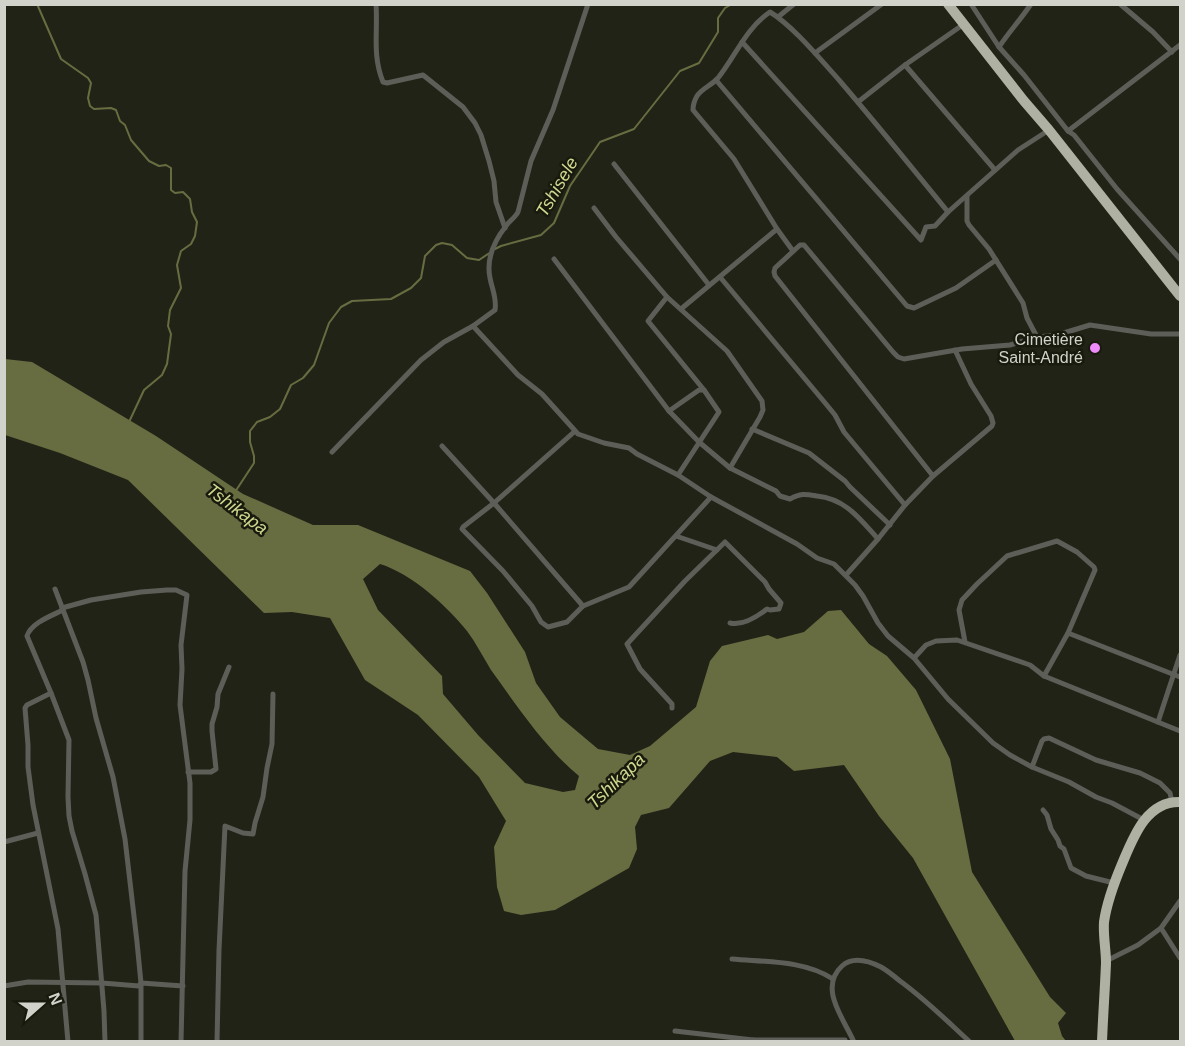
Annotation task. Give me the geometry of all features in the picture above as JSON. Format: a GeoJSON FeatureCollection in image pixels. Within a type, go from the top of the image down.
{"type":"FeatureCollection","features":[{"type":"Feature","properties":{"kind":"highway"},"geometry":{"type":"LineString","coordinates":[[948,4],[1180,296]]}},
{"type":"Feature","properties":{"kind":"highway"},"geometry":{"type":"LineString","coordinates":[[1102,1041],[1106,961],[1103,942],[1104,921],[1109,898],[1135,833],[1144,820],[1162,805],[1176,802]]}},
{"type":"Feature","properties":{"kind":"street"},"geometry":{"type":"LineString","coordinates":[[376,4],[375,44],[383,82],[423,75],[463,107],[481,135],[494,181],[496,202],[505,228]]}},
{"type":"Feature","properties":{"kind":"street"},"geometry":{"type":"LineString","coordinates":[[332,452],[421,360],[444,342],[473,326],[495,310],[495,297],[489,269],[493,247],[507,224],[518,212],[531,161],[553,110],[588,4]]}},
{"type":"Feature","properties":{"kind":"street"},"geometry":{"type":"LineString","coordinates":[[778,17],[794,4]]}},
{"type":"Feature","properties":{"kind":"street"},"geometry":{"type":"LineString","coordinates":[[815,53],[882,4]]}},
{"type":"Feature","properties":{"kind":"street"},"geometry":{"type":"LineString","coordinates":[[971,4],[999,47],[1180,259]]}},
{"type":"Feature","properties":{"kind":"street"},"geometry":{"type":"LineString","coordinates":[[999,47],[1031,4]]}},
{"type":"Feature","properties":{"kind":"street"},"geometry":{"type":"LineString","coordinates":[[1120,4],[1154,32],[1172,52]]}},
{"type":"Feature","properties":{"kind":"street"},"geometry":{"type":"LineString","coordinates":[[792,251],[734,159],[693,110],[698,94],[716,80],[742,42],[770,12],[815,53],[948,212]]}},
{"type":"Feature","properties":{"kind":"street"},"geometry":{"type":"LineString","coordinates":[[858,102],[905,65],[964,24]]}},
{"type":"Feature","properties":{"kind":"street"},"geometry":{"type":"LineString","coordinates":[[742,42],[921,240],[926,227],[935,226],[1023,146],[1050,130]]}},
{"type":"Feature","properties":{"kind":"street"},"geometry":{"type":"LineString","coordinates":[[1068,130],[1180,45]]}},
{"type":"Feature","properties":{"kind":"street"},"geometry":{"type":"LineString","coordinates":[[905,65],[995,170]]}},
{"type":"Feature","properties":{"kind":"street"},"geometry":{"type":"LineString","coordinates":[[716,80],[907,306],[914,308],[956,288],[996,260]]}},
{"type":"Feature","properties":{"kind":"street"},"geometry":{"type":"LineString","coordinates":[[614,164],[709,285]]}},
{"type":"Feature","properties":{"kind":"street"},"geometry":{"type":"LineString","coordinates":[[967,196],[967,221],[989,249],[1023,303],[1027,318],[1037,337]]}},
{"type":"Feature","properties":{"kind":"street"},"geometry":{"type":"LineString","coordinates":[[594,208],[667,297],[727,351],[762,401],[763,410],[730,468]]}},
{"type":"Feature","properties":{"kind":"street"},"geometry":{"type":"LineString","coordinates":[[681,309],[777,229]]}},
{"type":"Feature","properties":{"kind":"street"},"geometry":{"type":"LineString","coordinates":[[933,476],[775,276],[775,268],[800,245],[804,245],[898,357],[904,359],[955,350],[1010,345],[1090,325],[1150,334],[1180,333]]}},
{"type":"Feature","properties":{"kind":"street"},"geometry":{"type":"LineString","coordinates":[[554,259],[669,411],[699,442],[730,468],[776,490],[780,496],[790,499],[800,494],[837,500],[848,507],[879,539]]}},
{"type":"Feature","properties":{"kind":"street"},"geometry":{"type":"LineString","coordinates":[[720,277],[835,415],[844,432],[905,505]]}},
{"type":"Feature","properties":{"kind":"street"},"geometry":{"type":"LineString","coordinates":[[667,297],[648,321],[719,412],[678,475]]}},
{"type":"Feature","properties":{"kind":"street"},"geometry":{"type":"LineString","coordinates":[[473,326],[518,375],[542,394],[574,432],[604,444],[629,448],[678,475],[711,497],[797,544],[817,558],[834,564],[863,596],[888,636],[914,658],[948,699],[993,743],[1032,767],[1069,782],[1144,820]]}},
{"type":"Feature","properties":{"kind":"street"},"geometry":{"type":"LineString","coordinates":[[846,575],[879,539],[905,505],[933,476],[993,423],[955,350]]}},
{"type":"Feature","properties":{"kind":"street"},"geometry":{"type":"LineString","coordinates":[[669,411],[699,390],[704,390]]}},
{"type":"Feature","properties":{"kind":"street"},"geometry":{"type":"LineString","coordinates":[[752,429],[809,453],[846,481],[890,525]]}},
{"type":"Feature","properties":{"kind":"street"},"geometry":{"type":"LineString","coordinates":[[574,432],[494,503],[462,527],[463,531],[503,571],[532,606],[541,622],[548,627],[567,622],[583,606],[630,587],[711,497]]}},
{"type":"Feature","properties":{"kind":"street"},"geometry":{"type":"LineString","coordinates":[[442,446],[583,606]]}},
{"type":"Feature","properties":{"kind":"street"},"geometry":{"type":"LineString","coordinates":[[676,536],[717,550]]}},
{"type":"Feature","properties":{"kind":"street"},"geometry":{"type":"LineString","coordinates":[[965,642],[959,610],[962,600],[1007,556],[1057,541],[1077,552],[1095,570],[1068,633],[1044,676]]}},
{"type":"Feature","properties":{"kind":"street"},"geometry":{"type":"LineString","coordinates":[[672,708],[672,704],[640,669],[627,644],[685,581],[725,542],[765,582],[782,603],[779,609],[767,609],[760,615],[737,625],[730,623]]}},
{"type":"Feature","properties":{"kind":"street"},"geometry":{"type":"LineString","coordinates":[[55,589],[83,662],[113,777],[125,839],[141,983],[141,1041]]}},
{"type":"Feature","properties":{"kind":"street"},"geometry":{"type":"LineString","coordinates":[[105,1041],[96,915],[69,816],[69,740],[27,634],[30,629],[62,609],[91,600],[167,590],[176,590],[187,595],[181,645],[180,705],[190,783],[190,820],[185,871],[181,1041]]}},
{"type":"Feature","properties":{"kind":"street"},"geometry":{"type":"LineString","coordinates":[[1068,633],[1180,677]]}},
{"type":"Feature","properties":{"kind":"street"},"geometry":{"type":"LineString","coordinates":[[914,658],[926,645],[936,640],[965,642],[1030,665],[1044,676],[1180,731]]}},
{"type":"Feature","properties":{"kind":"street"},"geometry":{"type":"LineString","coordinates":[[1158,722],[1180,655]]}},
{"type":"Feature","properties":{"kind":"street"},"geometry":{"type":"LineString","coordinates":[[188,772],[212,772],[216,769],[212,724],[218,693],[229,667]]}},
{"type":"Feature","properties":{"kind":"street"},"geometry":{"type":"LineString","coordinates":[[51,693],[25,708],[28,767],[38,833],[58,928],[68,1041]]}},
{"type":"Feature","properties":{"kind":"street"},"geometry":{"type":"LineString","coordinates":[[217,1041],[225,826],[253,834],[263,797],[272,744],[273,694]]}},
{"type":"Feature","properties":{"kind":"street"},"geometry":{"type":"LineString","coordinates":[[1032,767],[1042,741],[1049,738],[1096,760],[1140,773],[1160,783],[1170,792],[1176,802]]}},
{"type":"Feature","properties":{"kind":"street"},"geometry":{"type":"LineString","coordinates":[[1043,810],[1047,815],[1050,830],[1064,849],[1071,868],[1086,876],[1114,883]]}},
{"type":"Feature","properties":{"kind":"street"},"geometry":{"type":"LineString","coordinates":[[4,842],[38,833]]}},
{"type":"Feature","properties":{"kind":"street"},"geometry":{"type":"LineString","coordinates":[[1106,961],[1138,945],[1161,928],[1180,901]]}},
{"type":"Feature","properties":{"kind":"street"},"geometry":{"type":"LineString","coordinates":[[1161,928],[1180,958]]}},
{"type":"Feature","properties":{"kind":"street"},"geometry":{"type":"LineString","coordinates":[[732,959],[792,964],[823,972],[833,979]]}},
{"type":"Feature","properties":{"kind":"street"},"geometry":{"type":"LineString","coordinates":[[854,1041],[831,989],[833,979],[841,967],[850,961],[862,960],[882,968],[909,988],[970,1041]]}},
{"type":"Feature","properties":{"kind":"street"},"geometry":{"type":"LineString","coordinates":[[4,986],[28,982],[102,983],[139,987],[141,983]]}},
{"type":"Feature","properties":{"kind":"street"},"geometry":{"type":"LineString","coordinates":[[141,983],[183,986]]}},
{"type":"Feature","properties":{"kind":"street"},"geometry":{"type":"LineString","coordinates":[[675,1031],[753,1041],[845,1040]]}},
{"type":"Feature","properties":{"kind":"water","name":"Tshikapa"},"geometry":{"type":"Polygon","coordinates":[[[5,359],[32,362],[156,436],[243,494],[313,525],[358,525],[470,571],[525,652],[536,683],[560,717],[598,749],[630,755],[650,746],[696,707],[710,661],[722,646],[768,635],[777,639],[804,632],[828,611],[841,610],[869,644],[887,656],[916,690],[950,759],[972,872],[1050,997],[1066,1013],[1058,1023],[1066,1041],[1015,1041],[913,858],[879,816],[844,765],[794,771],[777,757],[733,752],[710,761],[669,808],[641,815],[635,827],[637,849],[629,868],[555,910],[521,915],[504,911],[497,887],[494,847],[506,821],[479,777],[418,715],[365,680],[330,618],[292,612],[264,613],[128,480],[60,453],[5,435],[5,359]],[[380,564],[363,579],[378,610],[442,676],[443,694],[478,735],[525,783],[563,792],[575,790],[579,776],[532,726],[491,670],[467,631],[428,592],[380,564]]]}},
{"type":"Feature","properties":{"kind":"waterway"},"geometry":{"type":"LineString","coordinates":[[37,4],[61,59],[88,78],[91,83],[88,98],[90,106],[94,109],[116,110],[131,140],[149,161],[171,168],[171,190],[175,193],[183,192],[190,199],[192,212],[197,222],[195,236],[191,244],[181,251],[177,265],[181,288],[170,310],[168,326],[171,334],[167,364],[162,375],[144,390],[129,422]]}},
{"type":"Feature","properties":{"kind":"waterway","name":"Tshisele"},"geometry":{"type":"LineString","coordinates":[[495,249],[541,235],[554,223],[570,186],[600,142],[634,129],[680,71],[699,63],[718,32],[718,18],[725,8],[732,4]]}},
{"type":"Feature","properties":{"kind":"waterway","name":"Tshisele"},"geometry":{"type":"LineString","coordinates":[[235,492],[254,463],[250,431],[257,422],[270,417],[280,409],[291,385],[303,378],[314,365],[329,323],[341,307],[352,301],[391,299],[411,288],[421,278],[425,256],[436,245],[442,243],[452,245],[467,258],[479,260],[491,252]]}},
{"type":"Feature","properties":{"kind":"place","name":"Cimetière Saint-André"},"geometry":{"type":"Point","coordinates":[1095,348]}}]}
